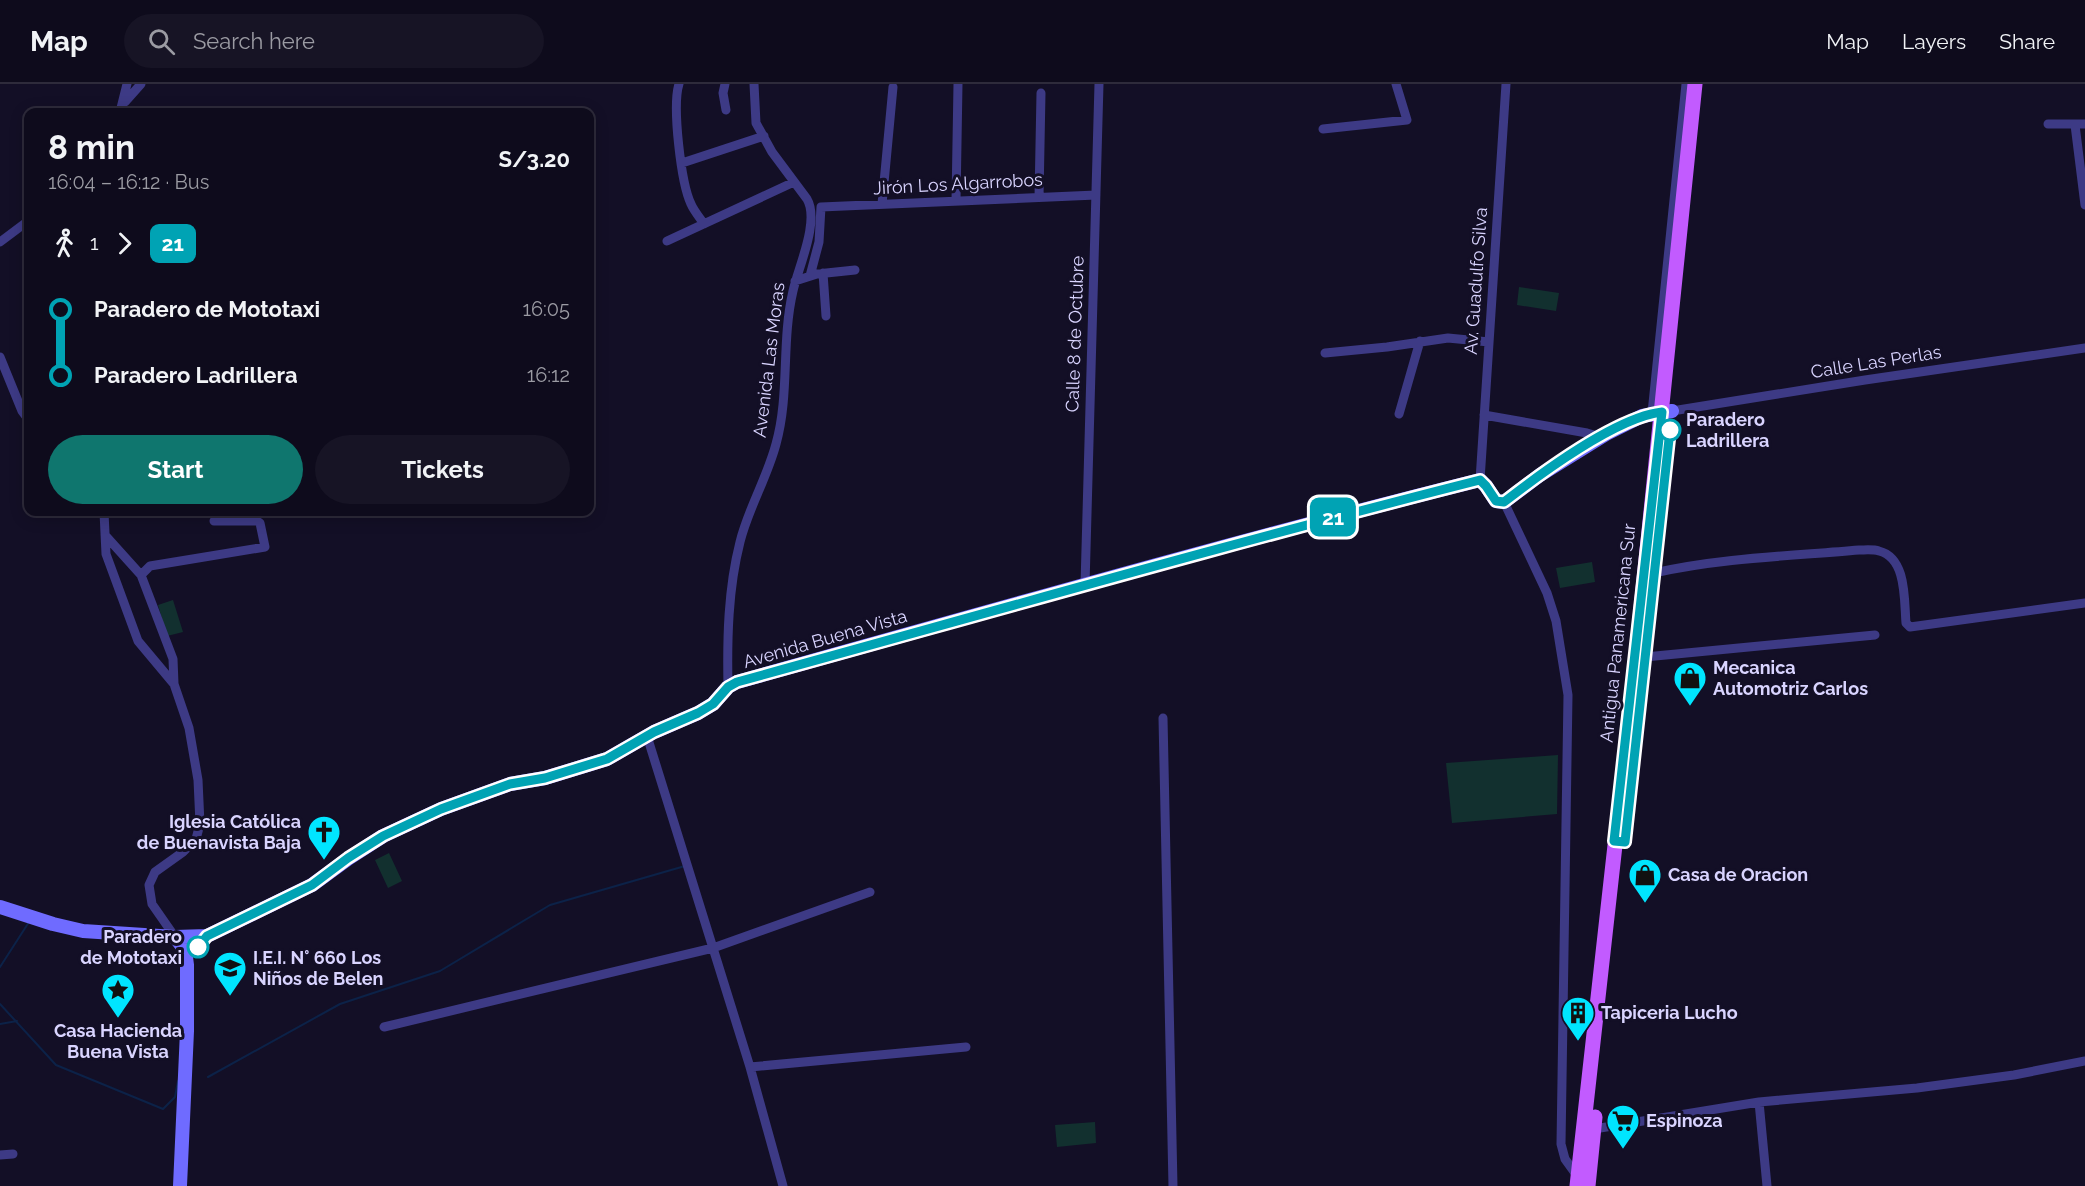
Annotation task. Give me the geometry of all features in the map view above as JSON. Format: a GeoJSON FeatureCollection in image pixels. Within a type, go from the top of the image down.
{"type":"FeatureCollection","features":[{"type":"Feature","properties":{"kind":"main road","name":"Antigua Panamericana Sur"},"geometry":{"type":"LineString","coordinates":[[1685,220],[1695,84]]}},
{"type":"Feature","properties":{"kind":"main road","name":"Antigua Panamericana Sur"},"geometry":{"type":"LineString","coordinates":[[1581,1183],[1594,1129],[1662,412],[1704,84]]}},
{"type":"Feature","properties":{"kind":"main road","name":"Antigua Panamericana Sur"},"geometry":{"type":"LineString","coordinates":[[1581,1183],[1654,573],[1662,412]]}},
{"type":"Feature","properties":{"kind":"street"},"geometry":{"type":"LineString","coordinates":[[122,108],[127,84]]}},
{"type":"Feature","properties":{"kind":"street"},"geometry":{"type":"LineString","coordinates":[[122,108],[141,84]]}},
{"type":"Feature","properties":{"kind":"street"},"geometry":{"type":"LineString","coordinates":[[679,84],[676,93],[677,123],[682,164],[690,203],[704,224]]}},
{"type":"Feature","properties":{"kind":"street"},"geometry":{"type":"LineString","coordinates":[[725,84],[723,93],[726,110]]}},
{"type":"Feature","properties":{"kind":"street","name":"Avenida Las Moras"},"geometry":{"type":"LineString","coordinates":[[728,687],[730,599],[740,541],[776,445],[784,403],[785,341],[789,308],[804,253],[811,214],[810,205],[772,152],[756,123],[754,84]]}},
{"type":"Feature","properties":{"kind":"street"},"geometry":{"type":"LineString","coordinates":[[956,201],[958,84]]}},
{"type":"Feature","properties":{"kind":"street","name":"Calle 8 de Octubre"},"geometry":{"type":"LineString","coordinates":[[1085,585],[1099,84]]}},
{"type":"Feature","properties":{"kind":"street"},"geometry":{"type":"LineString","coordinates":[[1323,129],[1407,120],[1396,84]]}},
{"type":"Feature","properties":{"kind":"street","name":"Av. Guadulfo Silva"},"geometry":{"type":"LineString","coordinates":[[1480,480],[1506,84]]}},
{"type":"Feature","properties":{"kind":"street"},"geometry":{"type":"LineString","coordinates":[[1480,480],[1496,501],[1504,502],[1540,475],[1601,437],[1642,416],[1662,412],[1686,84]]}},
{"type":"Feature","properties":{"kind":"street"},"geometry":{"type":"LineString","coordinates":[[882,204],[893,87]]}},
{"type":"Feature","properties":{"kind":"street"},"geometry":{"type":"LineString","coordinates":[[1039,197],[1041,93]]}},
{"type":"Feature","properties":{"kind":"street"},"geometry":{"type":"LineString","coordinates":[[2048,124],[2085,124]]}},
{"type":"Feature","properties":{"kind":"street"},"geometry":{"type":"LineString","coordinates":[[2075,125],[2085,205]]}},
{"type":"Feature","properties":{"kind":"street"},"geometry":{"type":"LineString","coordinates":[[682,164],[764,136]]}},
{"type":"Feature","properties":{"kind":"street"},"geometry":{"type":"LineString","coordinates":[[667,241],[795,182]]}},
{"type":"Feature","properties":{"kind":"street","name":"Jirón Los Algarrobos"},"geometry":{"type":"LineString","coordinates":[[810,276],[819,242],[821,207],[1096,195]]}},
{"type":"Feature","properties":{"kind":"street"},"geometry":{"type":"LineString","coordinates":[[0,242],[24,224]]}},
{"type":"Feature","properties":{"kind":"street"},"geometry":{"type":"LineString","coordinates":[[795,281],[823,273],[855,270]]}},
{"type":"Feature","properties":{"kind":"street"},"geometry":{"type":"LineString","coordinates":[[823,273],[826,316]]}},
{"type":"Feature","properties":{"kind":"street"},"geometry":{"type":"LineString","coordinates":[[1325,353],[1448,338],[1489,342]]}},
{"type":"Feature","properties":{"kind":"street"},"geometry":{"type":"LineString","coordinates":[[1399,414],[1420,341]]}},
{"type":"Feature","properties":{"kind":"street","name":"Calle Las Perlas"},"geometry":{"type":"LineString","coordinates":[[1662,412],[2085,348]]}},
{"type":"Feature","properties":{"kind":"street"},"geometry":{"type":"LineString","coordinates":[[0,357],[24,414]]}},
{"type":"Feature","properties":{"kind":"street"},"geometry":{"type":"LineString","coordinates":[[1484,415],[1601,437]]}},
{"type":"Feature","properties":{"kind":"street","name":"Avenida Buena Vista"},"geometry":{"type":"LineString","coordinates":[[0,907],[52,924],[83,931],[175,937],[207,936],[312,885],[383,836],[422,818],[510,784],[545,778],[607,759],[647,736],[698,713],[713,704],[728,687],[737,682],[1393,501],[1480,480]]}},
{"type":"Feature","properties":{"kind":"street"},"geometry":{"type":"LineString","coordinates":[[1504,502],[1547,595],[1556,621],[1568,695],[1561,1144],[1565,1159],[1581,1183]]}},
{"type":"Feature","properties":{"kind":"street"},"geometry":{"type":"LineString","coordinates":[[104,516],[106,554],[138,640],[174,684]]}},
{"type":"Feature","properties":{"kind":"street"},"geometry":{"type":"LineString","coordinates":[[141,575],[150,566],[264,548],[260,523],[257,521],[214,521]]}},
{"type":"Feature","properties":{"kind":"street"},"geometry":{"type":"LineString","coordinates":[[104,534],[141,575],[173,659],[174,684],[189,729],[198,780],[200,824],[196,839],[183,852],[155,872],[149,885],[152,904],[185,950],[187,965],[187,1031],[180,1186]]}},
{"type":"Feature","properties":{"kind":"street"},"geometry":{"type":"LineString","coordinates":[[1654,573],[1690,565],[1731,560],[1859,550],[1879,551],[1897,564],[1903,585],[1906,623],[1910,627],[2085,603]]}},
{"type":"Feature","properties":{"kind":"street"},"geometry":{"type":"LineString","coordinates":[[1645,657],[1875,635]]}},
{"type":"Feature","properties":{"kind":"street"},"geometry":{"type":"LineString","coordinates":[[1163,718],[1173,1186]]}},
{"type":"Feature","properties":{"kind":"street"},"geometry":{"type":"LineString","coordinates":[[647,736],[750,1066],[783,1186]]}},
{"type":"Feature","properties":{"kind":"street"},"geometry":{"type":"LineString","coordinates":[[384,1027],[713,948],[870,892]]}},
{"type":"Feature","properties":{"kind":"street"},"geometry":{"type":"LineString","coordinates":[[187,965],[207,936]]}},
{"type":"Feature","properties":{"kind":"street"},"geometry":{"type":"LineString","coordinates":[[750,1066],[966,1047]]}},
{"type":"Feature","properties":{"kind":"street"},"geometry":{"type":"LineString","coordinates":[[1594,1129],[1759,1102],[1917,1088],[2014,1075],[2085,1061]]}},
{"type":"Feature","properties":{"kind":"street"},"geometry":{"type":"LineString","coordinates":[[1759,1102],[1767,1186]]}},
{"type":"Feature","properties":{"kind":"street"},"geometry":{"type":"LineString","coordinates":[[0,1155],[13,1154]]}},
{"type":"Feature","properties":{"kind":"green space"},"geometry":{"type":"Polygon","coordinates":[[[1519,287],[1559,293],[1556,311],[1517,305],[1519,287]]]}},
{"type":"Feature","properties":{"kind":"green space"},"geometry":{"type":"Polygon","coordinates":[[[1592,562],[1595,582],[1560,588],[1556,568],[1592,562]]]}},
{"type":"Feature","properties":{"kind":"green space"},"geometry":{"type":"Polygon","coordinates":[[[173,600],[183,632],[167,636],[158,605],[173,600]]]}},
{"type":"Feature","properties":{"kind":"green space"},"geometry":{"type":"Polygon","coordinates":[[[1558,755],[1557,814],[1452,823],[1446,763],[1558,755]]]}},
{"type":"Feature","properties":{"kind":"green space"},"geometry":{"type":"Polygon","coordinates":[[[389,853],[402,881],[388,888],[375,860],[389,853]]]}},
{"type":"Feature","properties":{"kind":"green space"},"geometry":{"type":"Polygon","coordinates":[[[1095,1122],[1096,1143],[1057,1147],[1055,1125],[1095,1122]]]}},
{"type":"Feature","properties":{"kind":"waterway"},"geometry":{"type":"LineString","coordinates":[[208,1077],[340,1004],[440,971],[550,905],[685,866]]}},
{"type":"Feature","properties":{"kind":"waterway"},"geometry":{"type":"LineString","coordinates":[[0,967],[29,922]]}},
{"type":"Feature","properties":{"kind":"waterway"},"geometry":{"type":"LineString","coordinates":[[0,1004],[56,1065],[163,1109],[175,1097],[178,1081]]}},
{"type":"Feature","properties":{"kind":"waterway"},"geometry":{"type":"LineString","coordinates":[[0,1024],[17,1021]]}},
{"type":"Feature","properties":{"kind":"bus line","name":"21"},"geometry":{"type":"LineString","coordinates":[[198,947],[207,936],[312,885],[383,836],[441,809],[510,784],[545,778],[607,759],[654,732],[698,713],[713,704],[728,687],[737,682],[1153,566],[1480,480],[1496,501],[1504,502],[1540,475],[1606,434],[1642,416],[1662,412],[1614,841],[1625,842],[1670,430]]}},
{"type":"Feature","properties":{"kind":"place","name":"Paradero Ladrillera"},"geometry":{"type":"Point","coordinates":[1670,430]}},
{"type":"Feature","properties":{"kind":"place","name":"Mecanica Automotriz Carlos"},"geometry":{"type":"Point","coordinates":[1690,707]}},
{"type":"Feature","properties":{"kind":"place","name":"Iglesia Católica de Buenavista Baja"},"geometry":{"type":"Point","coordinates":[324,861]}},
{"type":"Feature","properties":{"kind":"place","name":"Casa de Oracion"},"geometry":{"type":"Point","coordinates":[1645,904]}},
{"type":"Feature","properties":{"kind":"place","name":"Paradero de Mototaxi"},"geometry":{"type":"Point","coordinates":[198,947]}},
{"type":"Feature","properties":{"kind":"place","name":"I.E.I. N° 660 Los Niños de Belen"},"geometry":{"type":"Point","coordinates":[230,997]}},
{"type":"Feature","properties":{"kind":"place","name":"Casa Hacienda Buena Vista"},"geometry":{"type":"Point","coordinates":[118,1019]}},
{"type":"Feature","properties":{"kind":"place","name":"Tapiceria Lucho"},"geometry":{"type":"Point","coordinates":[1578,1042]}},
{"type":"Feature","properties":{"kind":"place","name":"Espinoza"},"geometry":{"type":"Point","coordinates":[1623,1150]}}]}
